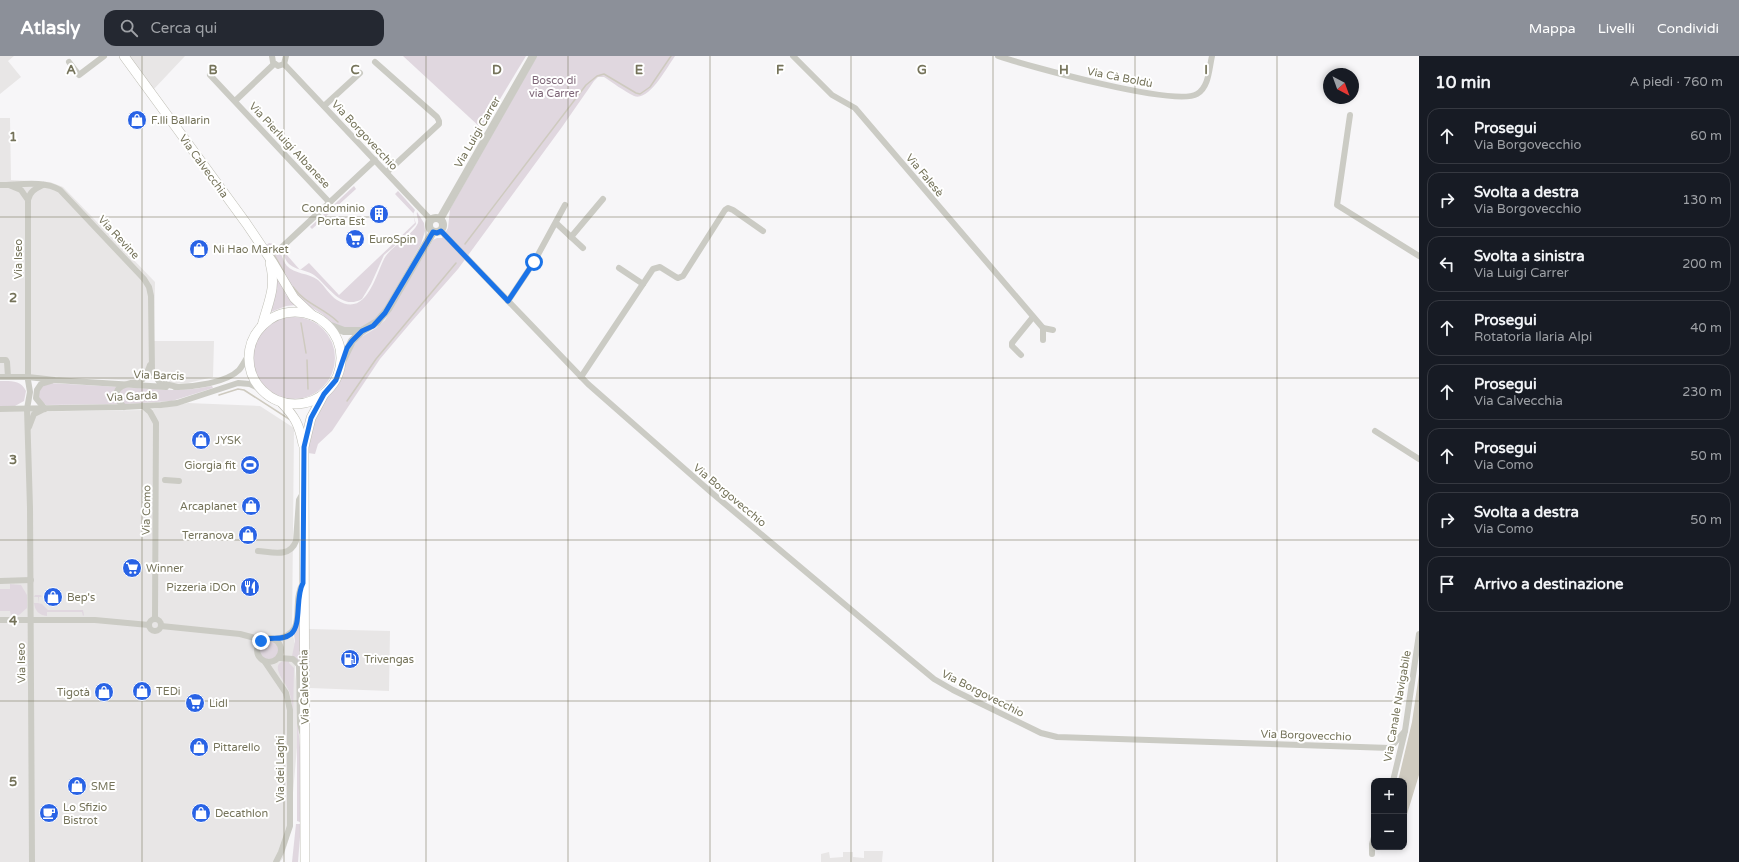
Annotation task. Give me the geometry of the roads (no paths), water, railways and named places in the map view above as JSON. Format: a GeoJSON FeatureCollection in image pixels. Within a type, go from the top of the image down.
{"type":"FeatureCollection","features":[{"type":"Feature","properties":{"kind":"main road","name":"Via Calvecchia"},"geometry":{"type":"LineString","coordinates":[[124,56],[244,220],[294,298],[312,315]]}},
{"type":"Feature","properties":{"kind":"main road","name":"Via Calvecchia"},"geometry":{"type":"LineString","coordinates":[[262,326],[272,291],[272,272],[269,257]]}},
{"type":"Feature","properties":{"kind":"main road"},"geometry":{"type":"LineString","coordinates":[[297,312],[312,315],[328,325],[339,343],[342,355],[336,380],[324,394],[305,403],[294,404],[281,402],[269,397],[260,389],[251,372],[249,354],[253,338],[262,326],[272,318],[284,313],[297,312]]}},
{"type":"Feature","properties":{"kind":"main road","name":"Via Calvecchia"},"geometry":{"type":"LineString","coordinates":[[304,860],[304,447],[311,418],[324,394]]}},
{"type":"Feature","properties":{"kind":"main road","name":"Via Calvecchia"},"geometry":{"type":"LineString","coordinates":[[281,402],[297,421],[304,447]]}},
{"type":"Feature","properties":{"kind":"street"},"geometry":{"type":"LineString","coordinates":[[69,62],[79,75],[104,56]]}},
{"type":"Feature","properties":{"kind":"street"},"geometry":{"type":"LineString","coordinates":[[272,56],[274,64],[278,66],[284,64],[286,56]]}},
{"type":"Feature","properties":{"kind":"street","name":"Via Luigi Carrer"},"geometry":{"type":"LineString","coordinates":[[440,219],[533,56]]}},
{"type":"Feature","properties":{"kind":"street","name":"Via Falesè"},"geometry":{"type":"LineString","coordinates":[[793,56],[832,95],[855,108],[1043,328]]}},
{"type":"Feature","properties":{"kind":"street","name":"Via Cà Boldù"},"geometry":{"type":"LineString","coordinates":[[998,56],[1079,79],[1144,92],[1184,98],[1196,95],[1205,86],[1212,56]]}},
{"type":"Feature","properties":{"kind":"street"},"geometry":{"type":"LineString","coordinates":[[375,62],[437,117],[439,121],[439,124],[387,172]]}},
{"type":"Feature","properties":{"kind":"street","name":"Via Pierluigi Albanese"},"geometry":{"type":"LineString","coordinates":[[235,101],[274,64]]}},
{"type":"Feature","properties":{"kind":"street","name":"Via Borgovecchio"},"geometry":{"type":"LineString","coordinates":[[284,64],[431,220]]}},
{"type":"Feature","properties":{"kind":"street"},"geometry":{"type":"LineString","coordinates":[[324,106],[360,73]]}},
{"type":"Feature","properties":{"kind":"street","name":"Via Pierluigi Albanese"},"geometry":{"type":"LineString","coordinates":[[210,75],[330,203]]}},
{"type":"Feature","properties":{"kind":"street"},"geometry":{"type":"LineString","coordinates":[[1350,115],[1337,205],[1419,256]]}},
{"type":"Feature","properties":{"kind":"street"},"geometry":{"type":"LineString","coordinates":[[282,247],[375,160]]}},
{"type":"Feature","properties":{"kind":"street","name":"Via Revine"},"geometry":{"type":"LineString","coordinates":[[0,185],[43,185],[56,188],[65,195],[146,282],[151,296],[150,365],[154,376],[160,383],[178,387]]}},
{"type":"Feature","properties":{"kind":"street"},"geometry":{"type":"LineString","coordinates":[[9,185],[21,190],[28,200]]}},
{"type":"Feature","properties":{"kind":"street"},"geometry":{"type":"LineString","coordinates":[[28,200],[29,194],[33,190],[43,185]]}},
{"type":"Feature","properties":{"kind":"street"},"geometry":{"type":"LineString","coordinates":[[571,237],[603,199]]}},
{"type":"Feature","properties":{"kind":"street","name":"Via Iseo"},"geometry":{"type":"LineString","coordinates":[[28,200],[28,377],[30,393],[27,409],[31,580],[32,862]]}},
{"type":"Feature","properties":{"kind":"street"},"geometry":{"type":"LineString","coordinates":[[508,301],[534,262],[565,205]]}},
{"type":"Feature","properties":{"kind":"street"},"geometry":{"type":"LineString","coordinates":[[581,377],[653,269],[657,267],[676,278],[683,276],[725,210],[728,208],[733,210],[763,231]]}},
{"type":"Feature","properties":{"kind":"street"},"geometry":{"type":"LineString","coordinates":[[341,364],[352,341],[362,331],[373,326],[385,313],[437,231],[443,224],[440,219],[436,218],[431,220],[428,225],[437,231]]}},
{"type":"Feature","properties":{"kind":"street"},"geometry":{"type":"LineString","coordinates":[[556,223],[583,248]]}},
{"type":"Feature","properties":{"kind":"street","name":"Via Borgovecchio"},"geometry":{"type":"LineString","coordinates":[[437,231],[508,301],[581,377],[698,481],[925,672],[953,690],[1047,735],[1074,738],[1390,748]]}},
{"type":"Feature","properties":{"kind":"street"},"geometry":{"type":"LineString","coordinates":[[620,268],[643,284]]}},
{"type":"Feature","properties":{"kind":"street"},"geometry":{"type":"LineString","coordinates":[[1021,356],[1012,346],[1012,343],[1033,317]]}},
{"type":"Feature","properties":{"kind":"street"},"geometry":{"type":"LineString","coordinates":[[328,325],[344,331],[362,331]]}},
{"type":"Feature","properties":{"kind":"street"},"geometry":{"type":"LineString","coordinates":[[1043,340],[1043,328],[1053,330]]}},
{"type":"Feature","properties":{"kind":"street","name":"Via Barcis"},"geometry":{"type":"LineString","coordinates":[[0,377],[28,377],[178,387],[206,383],[231,375],[240,368],[249,354]]}},
{"type":"Feature","properties":{"kind":"street"},"geometry":{"type":"LineString","coordinates":[[0,360],[6,360],[11,377],[25,382],[30,393],[26,404],[17,409]]}},
{"type":"Feature","properties":{"kind":"street","name":"Via Revine"},"geometry":{"type":"LineString","coordinates":[[127,384],[140,382],[144,378],[150,365]]}},
{"type":"Feature","properties":{"kind":"street","name":"Via Barcis"},"geometry":{"type":"LineString","coordinates":[[45,409],[36,398],[37,390],[41,384],[55,380]]}},
{"type":"Feature","properties":{"kind":"street","name":"Via Garda"},"geometry":{"type":"LineString","coordinates":[[0,409],[143,406],[177,403],[238,383],[250,384],[260,389]]}},
{"type":"Feature","properties":{"kind":"street","name":"Via Barcis"},"geometry":{"type":"LineString","coordinates":[[124,407],[117,401],[116,394],[118,390],[127,384]]}},
{"type":"Feature","properties":{"kind":"street","name":"Via Como"},"geometry":{"type":"LineString","coordinates":[[143,406],[150,412],[156,422],[155,619]]}},
{"type":"Feature","properties":{"kind":"street","name":"Via Iseo"},"geometry":{"type":"LineString","coordinates":[[28,440],[32,417],[36,412],[45,409]]}},
{"type":"Feature","properties":{"kind":"street"},"geometry":{"type":"LineString","coordinates":[[1374,432],[1419,459]]}},
{"type":"Feature","properties":{"kind":"street","name":"Via Como"},"geometry":{"type":"LineString","coordinates":[[165,480],[179,481]]}},
{"type":"Feature","properties":{"kind":"street"},"geometry":{"type":"LineString","coordinates":[[258,551],[283,553],[291,550],[294,546],[296,541],[299,500],[303,491]]}},
{"type":"Feature","properties":{"kind":"street"},"geometry":{"type":"LineString","coordinates":[[0,580],[31,580]]}},
{"type":"Feature","properties":{"kind":"street"},"geometry":{"type":"LineString","coordinates":[[161,626],[275,639],[289,636],[296,627],[299,595],[303,583]]}},
{"type":"Feature","properties":{"kind":"street"},"geometry":{"type":"LineString","coordinates":[[149,625],[152,620],[155,619],[161,626]]}},
{"type":"Feature","properties":{"kind":"street"},"geometry":{"type":"LineString","coordinates":[[0,620],[95,620],[149,625]]}},
{"type":"Feature","properties":{"kind":"street"},"geometry":{"type":"LineString","coordinates":[[149,625],[154,631],[158,630],[161,626]]}},
{"type":"Feature","properties":{"kind":"street","name":"Via Canale Navigabile"},"geometry":{"type":"LineString","coordinates":[[1394,778],[1405,731],[1419,634]]}},
{"type":"Feature","properties":{"kind":"street"},"geometry":{"type":"LineString","coordinates":[[245,635],[252,642],[259,657],[265,662],[270,663],[278,659],[293,659],[298,665],[300,722],[305,746]]}},
{"type":"Feature","properties":{"kind":"street"},"geometry":{"type":"LineString","coordinates":[[257,650],[260,642],[265,638]]}},
{"type":"Feature","properties":{"kind":"street"},"geometry":{"type":"LineString","coordinates":[[275,639],[279,642],[282,648],[278,659],[276,677]]}},
{"type":"Feature","properties":{"kind":"street","name":"Via dei Laghi"},"geometry":{"type":"LineString","coordinates":[[265,662],[286,693],[290,706],[290,800],[288,833],[276,862]]}},
{"type":"Feature","properties":{"kind":"street"},"geometry":{"type":"LineString","coordinates":[[1399,759],[1390,748],[1405,731]]}},
{"type":"Feature","properties":{"kind":"waterway"},"geometry":{"type":"LineString","coordinates":[[465,244],[586,85],[597,76],[604,74],[640,94],[650,87],[671,56]]}},
{"type":"Feature","properties":{"kind":"waterway"},"geometry":{"type":"LineString","coordinates":[[269,246],[284,272]]}},
{"type":"Feature","properties":{"kind":"waterway"},"geometry":{"type":"LineString","coordinates":[[347,401],[376,359],[456,263]]}},
{"type":"Feature","properties":{"kind":"waterway"},"geometry":{"type":"LineString","coordinates":[[293,287],[303,298],[333,317],[338,322]]}},
{"type":"Feature","properties":{"kind":"waterway"},"geometry":{"type":"LineString","coordinates":[[301,323],[306,353]]}},
{"type":"Feature","properties":{"kind":"waterway"},"geometry":{"type":"LineString","coordinates":[[307,360],[308,389]]}},
{"type":"Feature","properties":{"kind":"waterway"},"geometry":{"type":"LineString","coordinates":[[219,395],[238,389],[244,390],[289,419]]}},
{"type":"Feature","properties":{"kind":"place","name":"F.lli Ballarin"},"geometry":{"type":"Point","coordinates":[137,120]}},
{"type":"Feature","properties":{"kind":"place","name":"Condominio Porta Est"},"geometry":{"type":"Point","coordinates":[379,214]}},
{"type":"Feature","properties":{"kind":"place","name":"EuroSpin"},"geometry":{"type":"Point","coordinates":[355,239]}},
{"type":"Feature","properties":{"kind":"place","name":"Ni Hao Market"},"geometry":{"type":"Point","coordinates":[199,249]}},
{"type":"Feature","properties":{"kind":"place","name":"JYSK"},"geometry":{"type":"Point","coordinates":[201,440]}},
{"type":"Feature","properties":{"kind":"place","name":"Giorgia fit"},"geometry":{"type":"Point","coordinates":[250,465]}},
{"type":"Feature","properties":{"kind":"place","name":"Arcaplanet"},"geometry":{"type":"Point","coordinates":[251,506]}},
{"type":"Feature","properties":{"kind":"place","name":"Terranova"},"geometry":{"type":"Point","coordinates":[248,535]}},
{"type":"Feature","properties":{"kind":"place","name":"Winner"},"geometry":{"type":"Point","coordinates":[132,568]}},
{"type":"Feature","properties":{"kind":"place","name":"Pizzeria iDOn"},"geometry":{"type":"Point","coordinates":[250,587]}},
{"type":"Feature","properties":{"kind":"place","name":"Bep's"},"geometry":{"type":"Point","coordinates":[53,597]}},
{"type":"Feature","properties":{"kind":"place","name":"Trivengas"},"geometry":{"type":"Point","coordinates":[350,659]}},
{"type":"Feature","properties":{"kind":"place","name":"TEDi"},"geometry":{"type":"Point","coordinates":[142,691]}},
{"type":"Feature","properties":{"kind":"place","name":"Tigotà"},"geometry":{"type":"Point","coordinates":[104,692]}},
{"type":"Feature","properties":{"kind":"place","name":"Lidl"},"geometry":{"type":"Point","coordinates":[195,703]}},
{"type":"Feature","properties":{"kind":"place","name":"Pittarello"},"geometry":{"type":"Point","coordinates":[199,747]}},
{"type":"Feature","properties":{"kind":"place","name":"SME"},"geometry":{"type":"Point","coordinates":[77,786]}},
{"type":"Feature","properties":{"kind":"place","name":"Lo Sfizio Bistrot"},"geometry":{"type":"Point","coordinates":[49,813]}},
{"type":"Feature","properties":{"kind":"place","name":"Decathlon"},"geometry":{"type":"Point","coordinates":[201,813]}},
{"type":"Feature","properties":{"kind":"park label","name":"Bosco di via Carrer"},"geometry":{"type":"Point","coordinates":[554,86]}}]}
